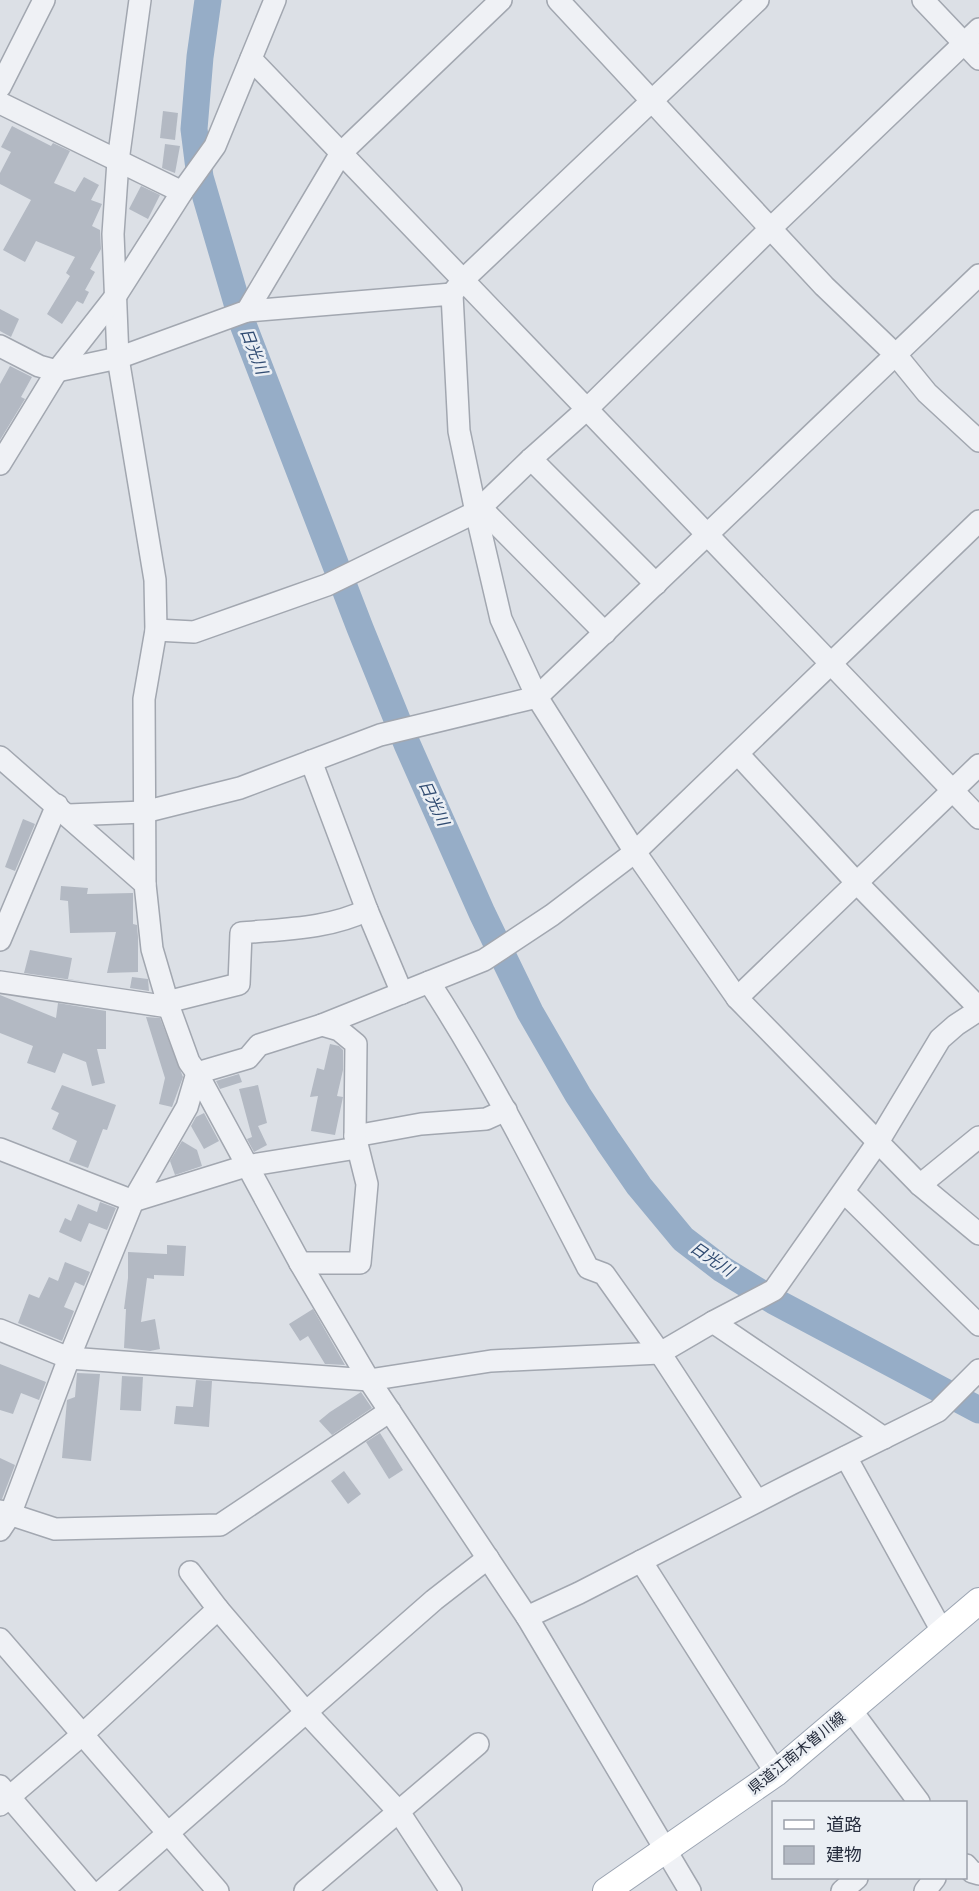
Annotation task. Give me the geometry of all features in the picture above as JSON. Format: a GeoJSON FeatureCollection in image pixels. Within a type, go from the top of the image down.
{"type":"FeatureCollection","features":[{"type":"Feature","properties":{"kind":"main road","name":"県道江南木曽川線"},"geometry":{"type":"LineString","coordinates":[[606,1891],[776,1773],[979,1601]]}},
{"type":"Feature","properties":{"kind":"street"},"geometry":{"type":"LineString","coordinates":[[0,87],[44,0]]}},
{"type":"Feature","properties":{"kind":"street"},"geometry":{"type":"LineString","coordinates":[[140,0],[118,161],[113,234],[118,358],[155,580],[156,630],[144,699],[145,884],[152,949],[168,1004],[189,1062],[300,1263],[369,1380],[527,1617],[690,1891]]}},
{"type":"Feature","properties":{"kind":"street"},"geometry":{"type":"LineString","coordinates":[[0,464],[57,371],[115,297],[215,146],[275,0]]}},
{"type":"Feature","properties":{"kind":"street"},"geometry":{"type":"LineString","coordinates":[[241,313],[341,153],[501,0]]}},
{"type":"Feature","properties":{"kind":"street"},"geometry":{"type":"LineString","coordinates":[[558,0],[824,286],[896,355],[927,393],[979,441]]}},
{"type":"Feature","properties":{"kind":"street"},"geometry":{"type":"LineString","coordinates":[[0,346],[39,366],[57,371],[118,358],[241,313],[458,287],[651,99],[758,0]]}},
{"type":"Feature","properties":{"kind":"street"},"geometry":{"type":"LineString","coordinates":[[922,0],[972,36],[979,59]]}},
{"type":"Feature","properties":{"kind":"street"},"geometry":{"type":"LineString","coordinates":[[156,630],[194,632],[327,585],[478,510],[587,409],[771,228],[972,36]]}},
{"type":"Feature","properties":{"kind":"street"},"geometry":{"type":"LineString","coordinates":[[251,59],[341,153],[458,287],[587,409],[979,818]]}},
{"type":"Feature","properties":{"kind":"street"},"geometry":{"type":"LineString","coordinates":[[0,103],[118,161],[187,186]]}},
{"type":"Feature","properties":{"kind":"street"},"geometry":{"type":"LineString","coordinates":[[62,810],[144,812],[240,788],[380,735],[537,697],[979,275]]}},
{"type":"Feature","properties":{"kind":"street"},"geometry":{"type":"LineString","coordinates":[[458,287],[459,431],[501,619],[537,697],[635,852],[737,998],[920,1185],[979,1234]]}},
{"type":"Feature","properties":{"kind":"street"},"geometry":{"type":"LineString","coordinates":[[531,459],[656,584]]}},
{"type":"Feature","properties":{"kind":"street"},"geometry":{"type":"LineString","coordinates":[[478,510],[605,633]]}},
{"type":"Feature","properties":{"kind":"street"},"geometry":{"type":"LineString","coordinates":[[197,1073],[248,1058],[259,1045],[322,1024],[484,960],[552,915],[635,852],[979,521]]}},
{"type":"Feature","properties":{"kind":"street"},"geometry":{"type":"LineString","coordinates":[[0,1330],[69,1358],[369,1380],[491,1362],[660,1353],[774,1290],[878,1142],[940,1039],[979,1009],[857,883],[738,754]]}},
{"type":"Feature","properties":{"kind":"street"},"geometry":{"type":"LineString","coordinates":[[0,757],[145,884]]}},
{"type":"Feature","properties":{"kind":"street"},"geometry":{"type":"LineString","coordinates":[[311,761],[367,910],[402,993]]}},
{"type":"Feature","properties":{"kind":"street"},"geometry":{"type":"LineString","coordinates":[[737,998],[979,765]]}},
{"type":"Feature","properties":{"kind":"street"},"geometry":{"type":"LineString","coordinates":[[0,940],[62,810]]}},
{"type":"Feature","properties":{"kind":"street"},"geometry":{"type":"LineString","coordinates":[[0,982],[168,1004],[239,984],[241,933],[310,926],[353,917],[367,910]]}},
{"type":"Feature","properties":{"kind":"street"},"geometry":{"type":"LineString","coordinates":[[429,982],[466,1039],[506,1110],[588,1268],[604,1274],[660,1353],[758,1501]]}},
{"type":"Feature","properties":{"kind":"street"},"geometry":{"type":"LineString","coordinates":[[300,1263],[360,1263],[367,1184],[356,1142],[356,1044],[339,1030],[322,1024]]}},
{"type":"Feature","properties":{"kind":"street"},"geometry":{"type":"LineString","coordinates":[[197,1073],[187,1107],[133,1201],[3,1519],[56,1529],[220,1525],[390,1411]]}},
{"type":"Feature","properties":{"kind":"street"},"geometry":{"type":"LineString","coordinates":[[0,1149],[133,1201],[246,1166],[356,1142],[421,1124],[486,1119],[506,1110]]}},
{"type":"Feature","properties":{"kind":"street"},"geometry":{"type":"LineString","coordinates":[[920,1185],[979,1137]]}},
{"type":"Feature","properties":{"kind":"street"},"geometry":{"type":"LineString","coordinates":[[844,1192],[979,1325]]}},
{"type":"Feature","properties":{"kind":"street"},"geometry":{"type":"LineString","coordinates":[[713,1322],[884,1438]]}},
{"type":"Feature","properties":{"kind":"street"},"geometry":{"type":"LineString","coordinates":[[527,1617],[938,1411],[979,1370]]}},
{"type":"Feature","properties":{"kind":"street"},"geometry":{"type":"LineString","coordinates":[[846,1456],[943,1633]]}},
{"type":"Feature","properties":{"kind":"street"},"geometry":{"type":"LineString","coordinates":[[102,1891],[434,1600],[488,1558]]}},
{"type":"Feature","properties":{"kind":"street"},"geometry":{"type":"LineString","coordinates":[[641,1561],[776,1773]]}},
{"type":"Feature","properties":{"kind":"street"},"geometry":{"type":"LineString","coordinates":[[190,1572],[218,1609],[306,1712],[399,1812],[451,1891]]}},
{"type":"Feature","properties":{"kind":"street"},"geometry":{"type":"LineString","coordinates":[[90,1891],[3,1796],[83,1734],[218,1609]]}},
{"type":"Feature","properties":{"kind":"street"},"geometry":{"type":"LineString","coordinates":[[0,1639],[218,1891]]}},
{"type":"Feature","properties":{"kind":"street"},"geometry":{"type":"LineString","coordinates":[[851,1710],[918,1801]]}},
{"type":"Feature","properties":{"kind":"street"},"geometry":{"type":"LineString","coordinates":[[305,1891],[478,1744]]}},
{"type":"Feature","properties":{"kind":"street"},"geometry":{"type":"LineString","coordinates":[[967,1866],[979,1875]]}},
{"type":"Feature","properties":{"kind":"street"},"geometry":{"type":"LineString","coordinates":[[842,1891],[856,1879]]}},
{"type":"Feature","properties":{"kind":"street"},"geometry":{"type":"LineString","coordinates":[[925,1891],[934,1879]]}},
{"type":"Feature","properties":{"kind":"building"},"geometry":{"type":"Polygon","coordinates":[[[163,111],[178,113],[175,140],[160,138],[163,111]]]}},
{"type":"Feature","properties":{"kind":"building"},"geometry":{"type":"Polygon","coordinates":[[[12,126],[51,146],[53,143],[70,151],[54,183],[75,192],[84,177],[99,185],[91,200],[102,204],[92,226],[100,230],[101,249],[90,269],[95,272],[85,290],[89,292],[83,304],[77,301],[62,324],[47,314],[70,276],[66,273],[75,257],[36,241],[25,262],[3,250],[31,200],[0,184],[0,173],[11,152],[1,147],[12,126]]]}},
{"type":"Feature","properties":{"kind":"building"},"geometry":{"type":"Polygon","coordinates":[[[165,144],[180,146],[175,173],[162,168],[165,144]]]}},
{"type":"Feature","properties":{"kind":"building"},"geometry":{"type":"Polygon","coordinates":[[[141,186],[160,195],[148,219],[129,209],[141,186]]]}},
{"type":"Feature","properties":{"kind":"building"},"geometry":{"type":"Polygon","coordinates":[[[0,309],[19,319],[11,337],[0,331],[0,309]]]}},
{"type":"Feature","properties":{"kind":"building"},"geometry":{"type":"Polygon","coordinates":[[[10,366],[32,377],[21,397],[25,399],[0,440],[0,384],[10,366]]]}},
{"type":"Feature","properties":{"kind":"building"},"geometry":{"type":"Polygon","coordinates":[[[23,819],[35,824],[15,871],[5,867],[23,819]]]}},
{"type":"Feature","properties":{"kind":"building"},"geometry":{"type":"Polygon","coordinates":[[[61,886],[88,888],[87,894],[133,893],[133,924],[137,925],[138,937],[138,972],[107,973],[116,932],[70,933],[68,901],[60,900],[61,886]]]}},
{"type":"Feature","properties":{"kind":"building"},"geometry":{"type":"Polygon","coordinates":[[[30,950],[72,958],[68,979],[93,983],[24,973],[30,950]]]}},
{"type":"Feature","properties":{"kind":"building"},"geometry":{"type":"Polygon","coordinates":[[[132,977],[148,979],[149,991],[130,988],[132,977]]]}},
{"type":"Feature","properties":{"kind":"building"},"geometry":{"type":"Polygon","coordinates":[[[0,995],[56,1018],[58,1003],[106,1011],[106,1049],[97,1049],[105,1083],[92,1086],[86,1062],[63,1053],[55,1073],[27,1063],[33,1046],[0,1033],[0,995]]]}},
{"type":"Feature","properties":{"kind":"building"},"geometry":{"type":"Polygon","coordinates":[[[146,1017],[160,1018],[183,1077],[172,1107],[159,1104],[165,1078],[146,1017]]]}},
{"type":"Feature","properties":{"kind":"building"},"geometry":{"type":"Polygon","coordinates":[[[330,1044],[339,1046],[343,1050],[343,1070],[337,1096],[343,1097],[335,1135],[311,1131],[318,1096],[310,1097],[317,1068],[324,1070],[330,1044]]]}},
{"type":"Feature","properties":{"kind":"building"},"geometry":{"type":"Polygon","coordinates":[[[239,1074],[242,1082],[220,1089],[216,1081],[239,1074]]]}},
{"type":"Feature","properties":{"kind":"building"},"geometry":{"type":"Polygon","coordinates":[[[62,1085],[116,1105],[107,1130],[103,1129],[88,1168],[69,1161],[77,1141],[52,1129],[59,1113],[51,1109],[62,1085]]]}},
{"type":"Feature","properties":{"kind":"building"},"geometry":{"type":"Polygon","coordinates":[[[258,1085],[267,1123],[258,1126],[267,1145],[254,1152],[247,1139],[252,1137],[239,1089],[258,1085]]]}},
{"type":"Feature","properties":{"kind":"building"},"geometry":{"type":"Polygon","coordinates":[[[204,1113],[219,1141],[204,1149],[191,1126],[196,1117],[204,1113]]]}},
{"type":"Feature","properties":{"kind":"building"},"geometry":{"type":"Polygon","coordinates":[[[182,1141],[197,1150],[202,1166],[175,1175],[170,1161],[182,1141]]]}},
{"type":"Feature","properties":{"kind":"building"},"geometry":{"type":"Polygon","coordinates":[[[100,1202],[116,1208],[107,1230],[89,1223],[81,1242],[59,1232],[65,1218],[71,1221],[78,1204],[97,1212],[100,1202]]]}},
{"type":"Feature","properties":{"kind":"building"},"geometry":{"type":"Polygon","coordinates":[[[167,1245],[186,1246],[184,1276],[154,1275],[154,1279],[147,1278],[141,1322],[155,1319],[160,1349],[150,1351],[124,1348],[128,1252],[167,1254],[167,1245]]]}},
{"type":"Feature","properties":{"kind":"building"},"geometry":{"type":"Polygon","coordinates":[[[65,1262],[90,1272],[84,1286],[75,1282],[64,1307],[74,1311],[62,1341],[18,1323],[29,1294],[39,1298],[49,1277],[58,1281],[65,1262]]]}},
{"type":"Feature","properties":{"kind":"building"},"geometry":{"type":"Polygon","coordinates":[[[313,1309],[345,1365],[325,1364],[308,1336],[300,1341],[289,1324],[313,1309]]]}},
{"type":"Feature","properties":{"kind":"building"},"geometry":{"type":"Polygon","coordinates":[[[0,1364],[46,1382],[39,1400],[21,1393],[13,1414],[0,1410],[0,1364]]]}},
{"type":"Feature","properties":{"kind":"building"},"geometry":{"type":"Polygon","coordinates":[[[77,1373],[100,1374],[91,1461],[62,1458],[67,1400],[75,1397],[77,1373]]]}},
{"type":"Feature","properties":{"kind":"building"},"geometry":{"type":"Polygon","coordinates":[[[122,1376],[143,1377],[141,1411],[120,1410],[122,1376]]]}},
{"type":"Feature","properties":{"kind":"building"},"geometry":{"type":"Polygon","coordinates":[[[196,1380],[212,1381],[209,1427],[174,1424],[176,1406],[193,1407],[196,1380]]]}},
{"type":"Feature","properties":{"kind":"building"},"geometry":{"type":"Polygon","coordinates":[[[361,1392],[372,1408],[332,1435],[319,1421],[361,1392]]]}},
{"type":"Feature","properties":{"kind":"building"},"geometry":{"type":"Polygon","coordinates":[[[380,1433],[403,1470],[389,1479],[366,1442],[380,1433]]]}},
{"type":"Feature","properties":{"kind":"building"},"geometry":{"type":"Polygon","coordinates":[[[0,1458],[15,1465],[2,1499],[0,1499],[0,1458]]]}},
{"type":"Feature","properties":{"kind":"building"},"geometry":{"type":"Polygon","coordinates":[[[344,1471],[361,1494],[348,1504],[331,1481],[344,1471]]]}},
{"type":"Feature","properties":{"kind":"waterway","name":"日光川"},"geometry":{"type":"LineString","coordinates":[[208,0],[200,57],[194,129],[200,177],[244,327],[407,744],[482,913],[530,1012],[578,1095],[608,1141],[639,1186],[683,1239],[722,1269],[774,1301],[979,1410]]}}]}
